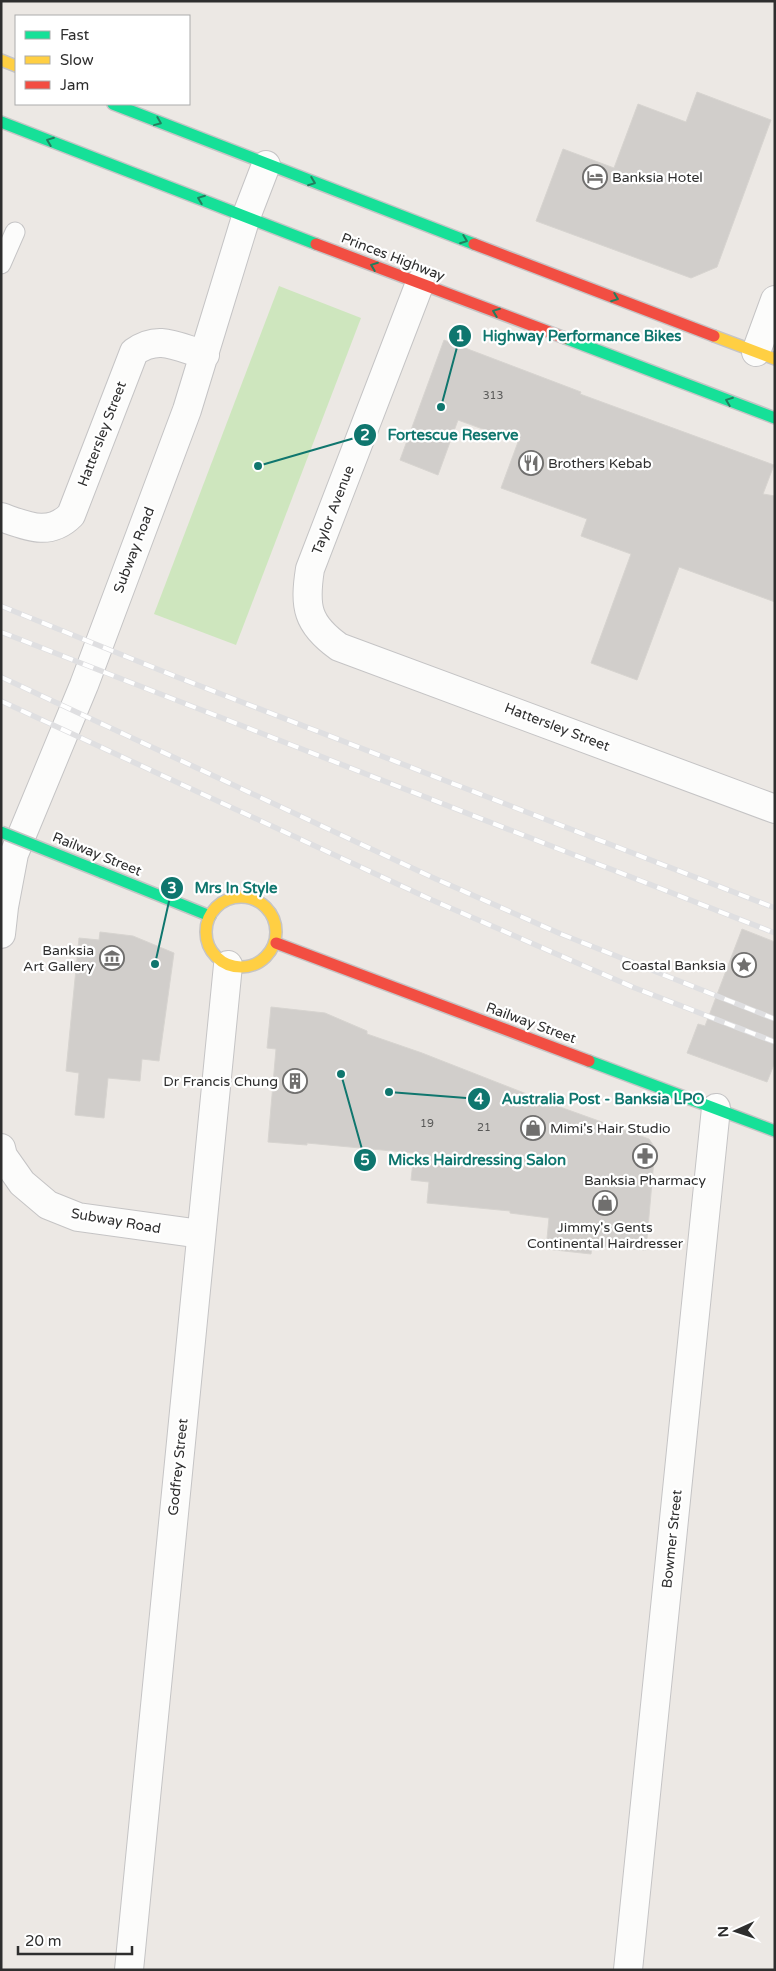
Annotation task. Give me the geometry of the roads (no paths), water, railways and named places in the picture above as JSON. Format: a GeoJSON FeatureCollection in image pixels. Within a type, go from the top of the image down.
{"type":"FeatureCollection","features":[{"type":"Feature","properties":{"kind":"main road"},"geometry":{"type":"LineString","coordinates":[[1,60],[15,66]]}},
{"type":"Feature","properties":{"kind":"main road"},"geometry":{"type":"LineString","coordinates":[[116,105],[765,355]]}},
{"type":"Feature","properties":{"kind":"main road","name":"Princes Highway"},"geometry":{"type":"LineString","coordinates":[[1,122],[775,418]]}},
{"type":"Feature","properties":{"kind":"main road","name":"Railway Street"},"geometry":{"type":"LineString","coordinates":[[1,832],[210,916]]}},
{"type":"Feature","properties":{"kind":"main road"},"geometry":{"type":"LineString","coordinates":[[238,896],[249,897],[260,902],[269,910],[277,931],[276,943],[262,961],[251,967],[239,968],[228,965],[214,954],[206,938],[206,927],[210,916],[217,906],[226,900],[238,896]]}},
{"type":"Feature","properties":{"kind":"main road","name":"Railway Street"},"geometry":{"type":"LineString","coordinates":[[276,943],[716,1108],[775,1132]]}},
{"type":"Feature","properties":{"kind":"street","name":"Subway Road"},"geometry":{"type":"LineString","coordinates":[[1,934],[14,854],[84,685],[187,410],[246,217],[266,164]]}},
{"type":"Feature","properties":{"kind":"street","name":"Taylor Avenue"},"geometry":{"type":"LineString","coordinates":[[339,647],[323,635],[311,617],[306,594],[310,569],[420,283]]}},
{"type":"Feature","properties":{"kind":"street"},"geometry":{"type":"LineString","coordinates":[[765,355],[775,300]]}},
{"type":"Feature","properties":{"kind":"street","name":"Hattersley Street"},"geometry":{"type":"LineString","coordinates":[[1,517],[38,528],[51,528],[63,523],[71,515],[134,352],[145,344],[160,341],[205,355]]}},
{"type":"Feature","properties":{"kind":"street","name":"Hattersley Street"},"geometry":{"type":"LineString","coordinates":[[339,647],[775,809]]}},
{"type":"Feature","properties":{"kind":"street","name":"Godfrey Street"},"geometry":{"type":"LineString","coordinates":[[129,1970],[228,965]]}},
{"type":"Feature","properties":{"kind":"street","name":"Bowmer Street"},"geometry":{"type":"LineString","coordinates":[[628,1970],[716,1108]]}},
{"type":"Feature","properties":{"kind":"street","name":"Subway Road"},"geometry":{"type":"LineString","coordinates":[[1,1148],[3,1156],[22,1183],[48,1205],[78,1217],[201,1234]]}},
{"type":"Feature","properties":{"kind":"lane"},"geometry":{"type":"LineString","coordinates":[[1,264],[15,232]]}},
{"type":"Feature","properties":{"kind":"railway"},"geometry":{"type":"LineString","coordinates":[[1,606],[177,677],[775,908]]}},
{"type":"Feature","properties":{"kind":"railway"},"geometry":{"type":"LineString","coordinates":[[1,632],[775,933]]}},
{"type":"Feature","properties":{"kind":"railway"},"geometry":{"type":"LineString","coordinates":[[1,677],[436,879],[561,934],[775,1019]]}},
{"type":"Feature","properties":{"kind":"railway"},"geometry":{"type":"LineString","coordinates":[[1,701],[432,900],[635,988],[775,1042]]}},
{"type":"Feature","properties":{"kind":"place","name":"Banksia Hotel"},"geometry":{"type":"Point","coordinates":[595,177]}},
{"type":"Feature","properties":{"kind":"place","name":"Highway Performance Bikes"},"geometry":{"type":"Point","coordinates":[441,407]}},
{"type":"Feature","properties":{"kind":"place","name":"Brothers Kebab"},"geometry":{"type":"Point","coordinates":[531,463]}},
{"type":"Feature","properties":{"kind":"place","name":"Fortescue Reserve"},"geometry":{"type":"Point","coordinates":[258,466]}},
{"type":"Feature","properties":{"kind":"place","name":"Banksia Art Gallery"},"geometry":{"type":"Point","coordinates":[112,958]}},
{"type":"Feature","properties":{"kind":"place","name":"Mrs In Style"},"geometry":{"type":"Point","coordinates":[155,964]}},
{"type":"Feature","properties":{"kind":"place","name":"Coastal Banksia"},"geometry":{"type":"Point","coordinates":[744,965]}},
{"type":"Feature","properties":{"kind":"place","name":"Micks Hairdressing Salon"},"geometry":{"type":"Point","coordinates":[341,1074]}},
{"type":"Feature","properties":{"kind":"place","name":"Dr Francis Chung"},"geometry":{"type":"Point","coordinates":[295,1081]}},
{"type":"Feature","properties":{"kind":"place","name":"Australia Post - Banksia LPO"},"geometry":{"type":"Point","coordinates":[389,1092]}},
{"type":"Feature","properties":{"kind":"place","name":"Mimi's Hair Studio"},"geometry":{"type":"Point","coordinates":[533,1128]}},
{"type":"Feature","properties":{"kind":"place","name":"Banksia Pharmacy"},"geometry":{"type":"Point","coordinates":[645,1156]}},
{"type":"Feature","properties":{"kind":"place","name":"Jimmy's Gents Continental Hairdresser"},"geometry":{"type":"Point","coordinates":[605,1203]}}]}
